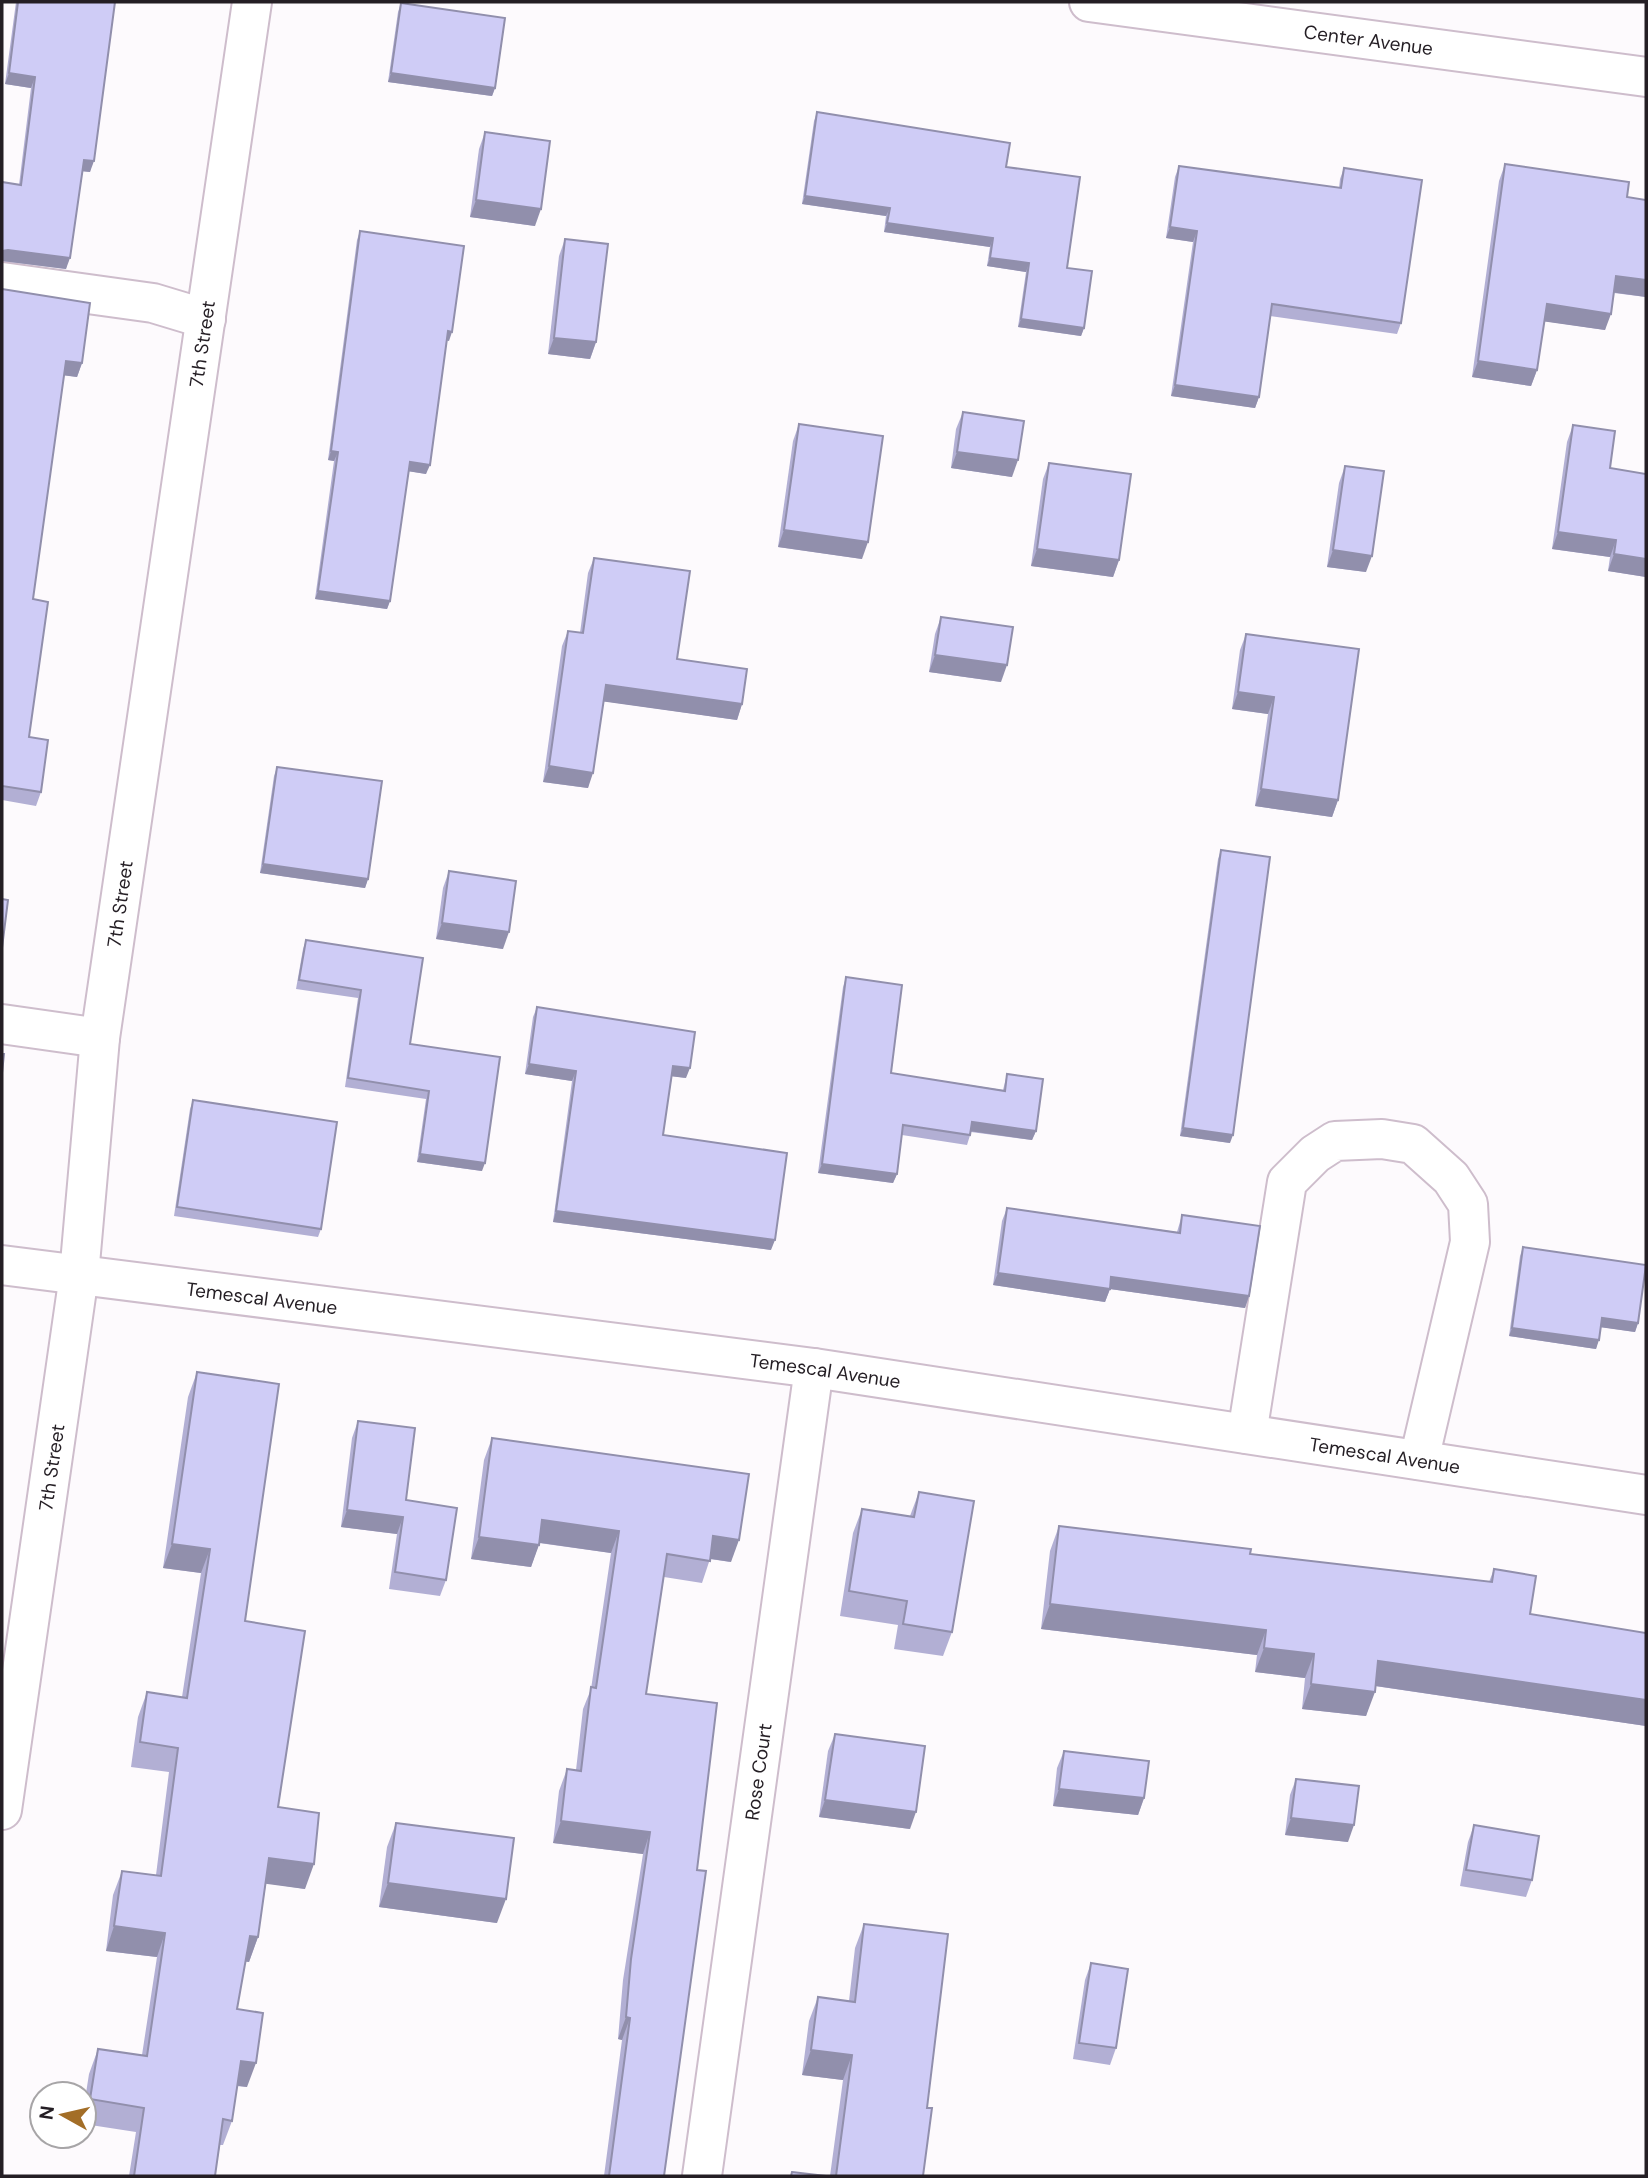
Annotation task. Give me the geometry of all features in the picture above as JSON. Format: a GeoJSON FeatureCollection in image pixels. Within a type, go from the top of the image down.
{"type":"FeatureCollection","features":[{"type":"Feature","properties":{"kind":"street","name":"7th Street"},"geometry":{"type":"LineString","coordinates":[[2,1810],[79,1275],[100,1038],[252,2]]}},
{"type":"Feature","properties":{"kind":"street","name":"Center Avenue"},"geometry":{"type":"LineString","coordinates":[[1089,2],[1646,77]]}},
{"type":"Feature","properties":{"kind":"street"},"geometry":{"type":"LineString","coordinates":[[2,282],[153,303],[206,319]]}},
{"type":"Feature","properties":{"kind":"street"},"geometry":{"type":"LineString","coordinates":[[2,1024],[100,1038]]}},
{"type":"Feature","properties":{"kind":"street"},"geometry":{"type":"LineString","coordinates":[[1247,1434],[1287,1182],[1315,1154],[1335,1141],[1355,1138],[1413,1144],[1451,1178],[1468,1204],[1470,1242],[1419,1461]]}},
{"type":"Feature","properties":{"kind":"street","name":"Temescal Avenue"},"geometry":{"type":"LineString","coordinates":[[2,1265],[814,1368],[1646,1495]]}},
{"type":"Feature","properties":{"kind":"street","name":"Rose Court"},"geometry":{"type":"LineString","coordinates":[[702,2176],[814,1368]]}},
{"type":"Feature","properties":{"kind":"building"},"geometry":{"type":"Polygon","coordinates":[[[18,2],[115,2],[94,161],[84,160],[70,258],[2,251],[2,182],[21,185],[35,77],[9,73],[18,2]]]}},
{"type":"Feature","properties":{"kind":"building"},"geometry":{"type":"Polygon","coordinates":[[[401,3],[505,18],[495,88],[391,73],[401,3]]]}},
{"type":"Feature","properties":{"kind":"building"},"geometry":{"type":"Polygon","coordinates":[[[817,112],[1010,143],[1006,167],[1080,177],[1067,268],[1092,271],[1084,328],[1021,319],[1029,263],[990,258],[993,238],[887,223],[890,208],[805,196],[817,112]]]}},
{"type":"Feature","properties":{"kind":"building"},"geometry":{"type":"Polygon","coordinates":[[[485,132],[550,141],[541,209],[476,200],[485,132]]]}},
{"type":"Feature","properties":{"kind":"building"},"geometry":{"type":"Polygon","coordinates":[[[1505,164],[1629,182],[1627,197],[1646,200],[1646,280],[1616,276],[1611,314],[1547,304],[1537,370],[1478,361],[1505,164]]]}},
{"type":"Feature","properties":{"kind":"building"},"geometry":{"type":"Polygon","coordinates":[[[1179,166],[1341,188],[1344,168],[1422,180],[1401,323],[1272,304],[1259,397],[1175,385],[1197,231],[1170,227],[1179,166]]]}},
{"type":"Feature","properties":{"kind":"building"},"geometry":{"type":"Polygon","coordinates":[[[360,231],[464,246],[452,332],[448,331],[430,465],[410,462],[390,601],[318,591],[338,452],[331,451],[360,231]]]}},
{"type":"Feature","properties":{"kind":"building"},"geometry":{"type":"Polygon","coordinates":[[[565,239],[608,244],[596,342],[554,338],[565,239]]]}},
{"type":"Feature","properties":{"kind":"building"},"geometry":{"type":"Polygon","coordinates":[[[2,289],[90,303],[82,363],[66,361],[33,599],[48,602],[29,737],[48,740],[41,792],[2,786],[2,289]]]}},
{"type":"Feature","properties":{"kind":"building"},"geometry":{"type":"Polygon","coordinates":[[[963,412],[1024,421],[1018,460],[957,452],[963,412]]]}},
{"type":"Feature","properties":{"kind":"building"},"geometry":{"type":"Polygon","coordinates":[[[799,424],[883,436],[868,542],[784,530],[799,424]]]}},
{"type":"Feature","properties":{"kind":"building"},"geometry":{"type":"Polygon","coordinates":[[[1573,425],[1615,431],[1610,468],[1646,474],[1646,559],[1614,554],[1616,540],[1558,532],[1573,425]]]}},
{"type":"Feature","properties":{"kind":"building"},"geometry":{"type":"Polygon","coordinates":[[[1049,463],[1131,474],[1119,560],[1037,549],[1049,463]]]}},
{"type":"Feature","properties":{"kind":"building"},"geometry":{"type":"Polygon","coordinates":[[[1345,466],[1384,471],[1372,556],[1333,550],[1345,466]]]}},
{"type":"Feature","properties":{"kind":"building"},"geometry":{"type":"Polygon","coordinates":[[[594,558],[690,571],[677,659],[747,669],[742,704],[606,685],[593,773],[549,766],[568,631],[583,633],[594,558]]]}},
{"type":"Feature","properties":{"kind":"building"},"geometry":{"type":"Polygon","coordinates":[[[941,617],[1013,627],[1007,665],[935,655],[941,617]]]}},
{"type":"Feature","properties":{"kind":"building"},"geometry":{"type":"Polygon","coordinates":[[[1246,634],[1359,649],[1338,800],[1261,789],[1274,697],[1238,692],[1246,634]]]}},
{"type":"Feature","properties":{"kind":"building"},"geometry":{"type":"Polygon","coordinates":[[[277,767],[382,781],[368,879],[263,864],[277,767]]]}},
{"type":"Feature","properties":{"kind":"building"},"geometry":{"type":"Polygon","coordinates":[[[1221,850],[1270,857],[1233,1135],[1183,1128],[1221,850]]]}},
{"type":"Feature","properties":{"kind":"building"},"geometry":{"type":"Polygon","coordinates":[[[449,871],[516,881],[509,932],[442,923],[449,871]]]}},
{"type":"Feature","properties":{"kind":"building"},"geometry":{"type":"Polygon","coordinates":[[[2,899],[8,900],[2,948],[2,899]]]}},
{"type":"Feature","properties":{"kind":"building"},"geometry":{"type":"Polygon","coordinates":[[[306,940],[423,958],[410,1044],[500,1057],[485,1163],[420,1154],[429,1091],[348,1078],[361,990],[299,980],[306,940]]]}},
{"type":"Feature","properties":{"kind":"building"},"geometry":{"type":"Polygon","coordinates":[[[846,977],[902,985],[891,1073],[1005,1091],[1007,1074],[1043,1079],[1036,1131],[972,1122],[970,1135],[903,1125],[897,1174],[822,1164],[846,977]]]}},
{"type":"Feature","properties":{"kind":"building"},"geometry":{"type":"Polygon","coordinates":[[[537,1007],[695,1032],[690,1068],[673,1066],[663,1135],[787,1153],[775,1240],[556,1211],[576,1071],[529,1064],[537,1007]]]}},
{"type":"Feature","properties":{"kind":"building"},"geometry":{"type":"Polygon","coordinates":[[[193,1100],[337,1122],[321,1229],[177,1207],[193,1100]]]}},
{"type":"Feature","properties":{"kind":"building"},"geometry":{"type":"Polygon","coordinates":[[[1007,1208],[1180,1233],[1182,1215],[1260,1226],[1249,1296],[1111,1277],[1110,1289],[998,1273],[1007,1208]]]}},
{"type":"Feature","properties":{"kind":"building"},"geometry":{"type":"Polygon","coordinates":[[[1523,1247],[1646,1265],[1638,1323],[1602,1318],[1599,1340],[1512,1328],[1523,1247]]]}},
{"type":"Feature","properties":{"kind":"building"},"geometry":{"type":"Polygon","coordinates":[[[197,1372],[279,1384],[245,1621],[305,1631],[278,1807],[319,1813],[314,1864],[269,1858],[258,1937],[250,1936],[237,2009],[263,2013],[256,2063],[241,2061],[232,2121],[223,2119],[215,2176],[134,2176],[144,2108],[98,2100],[98,2080],[93,2080],[98,2049],[147,2056],[165,1933],[114,1926],[122,1871],[161,1876],[178,1748],[140,1742],[147,1692],[187,1698],[210,1549],[172,1544],[197,1372]]]}},
{"type":"Feature","properties":{"kind":"building"},"geometry":{"type":"Polygon","coordinates":[[[358,1421],[415,1428],[406,1500],[457,1508],[446,1580],[395,1572],[403,1517],[347,1510],[358,1421]]]}},
{"type":"Feature","properties":{"kind":"building"},"geometry":{"type":"Polygon","coordinates":[[[492,1438],[749,1474],[739,1540],[713,1536],[710,1561],[667,1554],[646,1694],[717,1703],[697,1870],[706,1871],[664,2176],[609,2176],[630,2018],[626,2017],[631,1959],[650,1832],[561,1821],[567,1769],[581,1771],[591,1687],[596,1688],[619,1531],[542,1520],[539,1545],[479,1537],[492,1438]]]}},
{"type":"Feature","properties":{"kind":"building"},"geometry":{"type":"Polygon","coordinates":[[[919,1492],[974,1501],[952,1632],[903,1624],[907,1601],[849,1591],[862,1509],[914,1517],[919,1492]]]}},
{"type":"Feature","properties":{"kind":"building"},"geometry":{"type":"Polygon","coordinates":[[[1059,1526],[1251,1549],[1250,1554],[1492,1582],[1494,1569],[1536,1576],[1530,1614],[1646,1633],[1646,1700],[1378,1661],[1375,1692],[1311,1684],[1314,1654],[1264,1648],[1266,1630],[1050,1604],[1059,1526]]]}},
{"type":"Feature","properties":{"kind":"building"},"geometry":{"type":"Polygon","coordinates":[[[835,1734],[925,1746],[916,1812],[825,1800],[835,1734]]]}},
{"type":"Feature","properties":{"kind":"building"},"geometry":{"type":"Polygon","coordinates":[[[1064,1751],[1149,1761],[1144,1798],[1059,1789],[1064,1751]]]}},
{"type":"Feature","properties":{"kind":"building"},"geometry":{"type":"Polygon","coordinates":[[[1296,1779],[1359,1786],[1354,1825],[1291,1818],[1296,1779]]]}},
{"type":"Feature","properties":{"kind":"building"},"geometry":{"type":"Polygon","coordinates":[[[396,1823],[514,1838],[506,1899],[388,1883],[396,1823]]]}},
{"type":"Feature","properties":{"kind":"building"},"geometry":{"type":"Polygon","coordinates":[[[1474,1825],[1539,1836],[1532,1880],[1466,1870],[1474,1825]]]}},
{"type":"Feature","properties":{"kind":"building"},"geometry":{"type":"Polygon","coordinates":[[[864,1924],[948,1934],[927,2108],[932,2108],[923,2176],[836,2176],[852,2055],[811,2050],[818,1997],[855,2002],[864,1924]]]}},
{"type":"Feature","properties":{"kind":"building"},"geometry":{"type":"Polygon","coordinates":[[[1091,1963],[1128,1969],[1116,2048],[1079,2043],[1091,1963]]]}},
{"type":"Feature","properties":{"kind":"building"},"geometry":{"type":"Polygon","coordinates":[[[792,2172],[826,2176],[791,2176],[792,2172]]]}}]}
